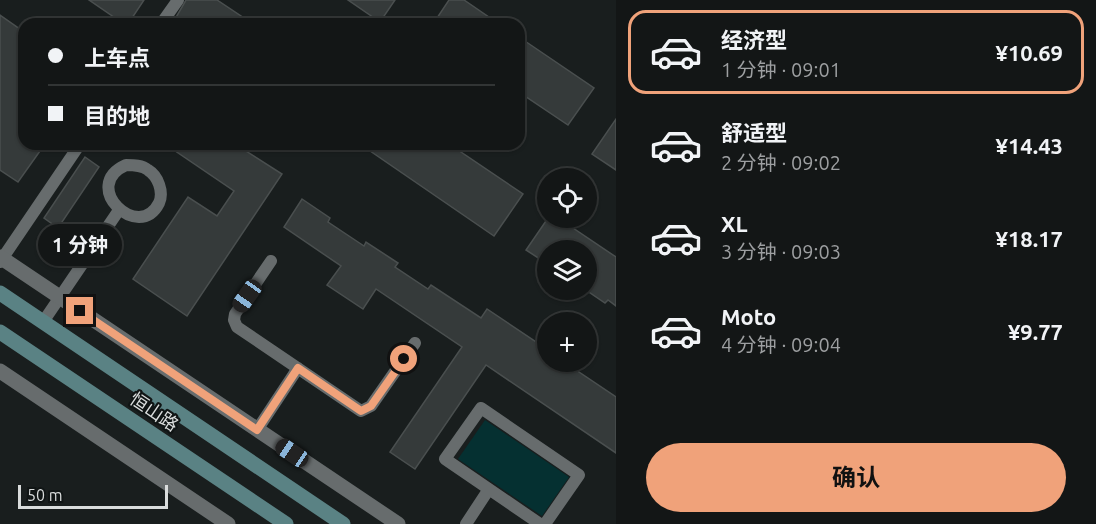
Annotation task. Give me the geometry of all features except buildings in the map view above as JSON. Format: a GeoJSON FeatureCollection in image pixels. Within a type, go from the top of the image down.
{"type":"FeatureCollection","features":[{"type":"Feature","properties":{"kind":"main road","name":"恒山路"},"geometry":{"type":"LineString","coordinates":[[0,293],[343,524]]}},
{"type":"Feature","properties":{"kind":"main road","name":"恒山路"},"geometry":{"type":"LineString","coordinates":[[0,332],[286,524]]}},
{"type":"Feature","properties":{"kind":"street"},"geometry":{"type":"LineString","coordinates":[[1,259],[398,524]]}},
{"type":"Feature","properties":{"kind":"street"},"geometry":{"type":"LineString","coordinates":[[0,371],[228,524]]}},
{"type":"Feature","properties":{"kind":"lane"},"geometry":{"type":"LineString","coordinates":[[165,18],[178,0]]}},
{"type":"Feature","properties":{"kind":"lane"},"geometry":{"type":"LineString","coordinates":[[1,259],[76,150]]}},
{"type":"Feature","properties":{"kind":"lane"},"geometry":{"type":"LineString","coordinates":[[126,165],[138,165],[157,178],[161,190],[160,201],[153,212],[143,217],[130,216],[119,210],[108,188],[115,170],[126,165]]}},
{"type":"Feature","properties":{"kind":"lane"},"geometry":{"type":"LineString","coordinates":[[43,322],[119,210]]}},
{"type":"Feature","properties":{"kind":"lane"},"geometry":{"type":"LineString","coordinates":[[271,261],[235,314],[234,320],[237,327],[361,411],[371,406],[415,343]]}},
{"type":"Feature","properties":{"kind":"lane"},"geometry":{"type":"LineString","coordinates":[[257,430],[298,368]]}},
{"type":"Feature","properties":{"kind":"lane"},"geometry":{"type":"LineString","coordinates":[[540,524],[445,459],[481,408],[579,475],[546,524]]}},
{"type":"Feature","properties":{"kind":"lane"},"geometry":{"type":"LineString","coordinates":[[466,524],[489,489]]}},
{"type":"Feature","properties":{"kind":"shaded area"},"geometry":{"type":"Polygon","coordinates":[[[485,420],[569,477],[542,516],[458,459],[485,420]]]}},
{"type":"Feature","properties":{"kind":"route"},"geometry":{"type":"LineString","coordinates":[[80,311],[257,430],[298,368],[361,411],[371,406],[404,359]]}}]}
